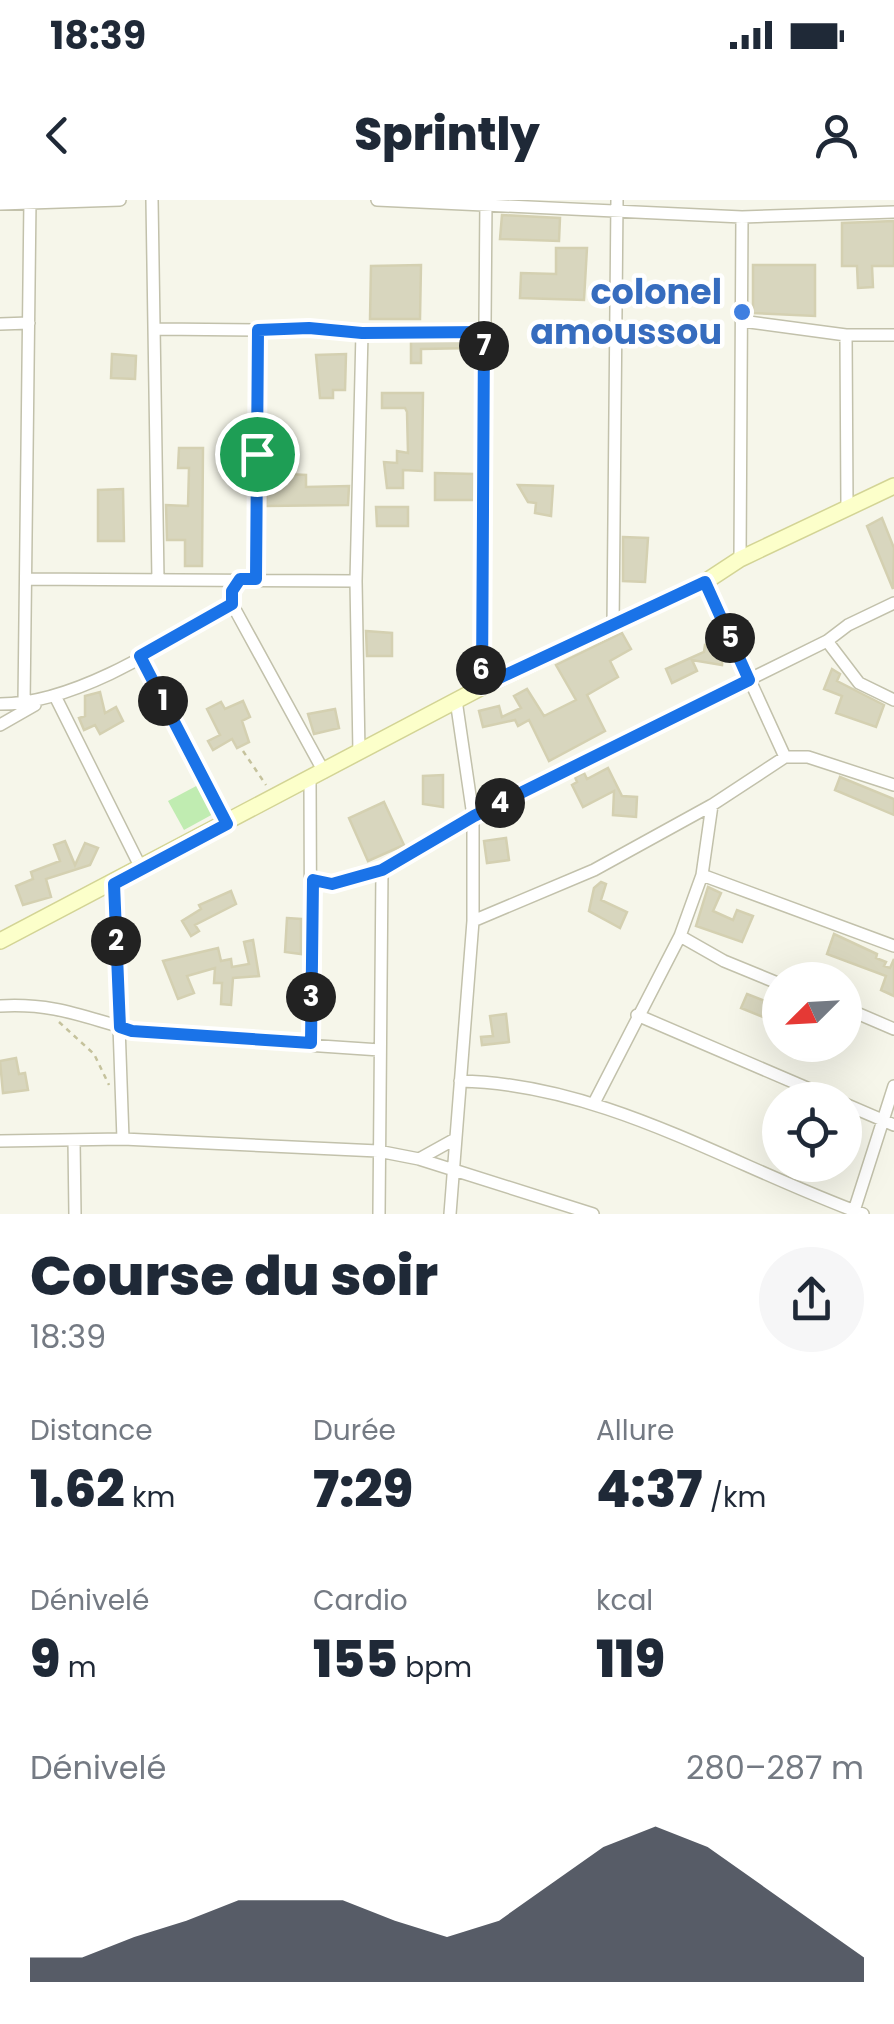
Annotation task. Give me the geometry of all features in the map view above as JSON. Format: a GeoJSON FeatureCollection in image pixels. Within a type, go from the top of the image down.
{"type":"FeatureCollection","features":[{"type":"Feature","properties":{"kind":"street"},"geometry":{"type":"LineString","coordinates":[[0,204],[120,200]]}},
{"type":"Feature","properties":{"kind":"street"},"geometry":{"type":"LineString","coordinates":[[152,200],[158,580]]}},
{"type":"Feature","properties":{"kind":"street"},"geometry":{"type":"LineString","coordinates":[[377,200],[617,206],[742,217],[894,212]]}},
{"type":"Feature","properties":{"kind":"street"},"geometry":{"type":"LineString","coordinates":[[24,704],[30,202]]}},
{"type":"Feature","properties":{"kind":"street"},"geometry":{"type":"LineString","coordinates":[[482,686],[486,203]]}},
{"type":"Feature","properties":{"kind":"street"},"geometry":{"type":"LineString","coordinates":[[613,627],[617,206]]}},
{"type":"Feature","properties":{"kind":"street"},"geometry":{"type":"LineString","coordinates":[[740,560],[742,217]]}},
{"type":"Feature","properties":{"kind":"street"},"geometry":{"type":"LineString","coordinates":[[742,321],[846,335],[894,335]]}},
{"type":"Feature","properties":{"kind":"street"},"geometry":{"type":"LineString","coordinates":[[0,324],[29,324]]}},
{"type":"Feature","properties":{"kind":"street"},"geometry":{"type":"LineString","coordinates":[[157,329],[484,332]]}},
{"type":"Feature","properties":{"kind":"street"},"geometry":{"type":"LineString","coordinates":[[256,579],[258,330]]}},
{"type":"Feature","properties":{"kind":"street"},"geometry":{"type":"LineString","coordinates":[[359,753],[356,581],[362,333]]}},
{"type":"Feature","properties":{"kind":"street"},"geometry":{"type":"LineString","coordinates":[[846,335],[847,506]]}},
{"type":"Feature","properties":{"kind":"street"},"geometry":{"type":"LineString","coordinates":[[0,941],[142,870],[482,686],[613,627],[847,506],[894,486]]}},
{"type":"Feature","properties":{"kind":"street"},"geometry":{"type":"LineString","coordinates":[[26,579],[356,581]]}},
{"type":"Feature","properties":{"kind":"street"},"geometry":{"type":"LineString","coordinates":[[240,579],[232,591],[232,604],[317,776],[311,1043]]}},
{"type":"Feature","properties":{"kind":"street"},"geometry":{"type":"LineString","coordinates":[[705,582],[784,757]]}},
{"type":"Feature","properties":{"kind":"street"},"geometry":{"type":"LineString","coordinates":[[313,880],[332,884],[382,870],[474,816],[828,641],[848,625],[894,602]]}},
{"type":"Feature","properties":{"kind":"street"},"geometry":{"type":"LineString","coordinates":[[0,725],[140,656],[232,604]]}},
{"type":"Feature","properties":{"kind":"street"},"geometry":{"type":"LineString","coordinates":[[828,641],[847,672],[894,700]]}},
{"type":"Feature","properties":{"kind":"street"},"geometry":{"type":"LineString","coordinates":[[140,656],[227,824]]}},
{"type":"Feature","properties":{"kind":"street"},"geometry":{"type":"LineString","coordinates":[[55,696],[142,870]]}},
{"type":"Feature","properties":{"kind":"street"},"geometry":{"type":"LineString","coordinates":[[450,1214],[473,921],[474,816],[456,700]]}},
{"type":"Feature","properties":{"kind":"street"},"geometry":{"type":"LineString","coordinates":[[0,704],[40,702]]}},
{"type":"Feature","properties":{"kind":"street"},"geometry":{"type":"LineString","coordinates":[[473,921],[594,870],[712,805],[784,757],[808,757],[894,785]]}},
{"type":"Feature","properties":{"kind":"street"},"geometry":{"type":"LineString","coordinates":[[594,1103],[680,936],[702,875],[712,805]]}},
{"type":"Feature","properties":{"kind":"street"},"geometry":{"type":"LineString","coordinates":[[379,1214],[382,870]]}},
{"type":"Feature","properties":{"kind":"street"},"geometry":{"type":"LineString","coordinates":[[702,875],[894,946]]}},
{"type":"Feature","properties":{"kind":"street"},"geometry":{"type":"LineString","coordinates":[[114,884],[123,1140]]}},
{"type":"Feature","properties":{"kind":"street"},"geometry":{"type":"LineString","coordinates":[[680,936],[762,977]]}},
{"type":"Feature","properties":{"kind":"street"},"geometry":{"type":"LineString","coordinates":[[0,1006],[40,1005],[80,1012],[120,1027],[160,1035],[380,1050]]}},
{"type":"Feature","properties":{"kind":"street"},"geometry":{"type":"LineString","coordinates":[[638,1015],[793,1082]]}},
{"type":"Feature","properties":{"kind":"street"},"geometry":{"type":"LineString","coordinates":[[862,1016],[894,1030]]}},
{"type":"Feature","properties":{"kind":"street"},"geometry":{"type":"LineString","coordinates":[[460,1081],[534,1086],[594,1103],[858,1213],[889,1123],[894,1086]]}},
{"type":"Feature","properties":{"kind":"street"},"geometry":{"type":"LineString","coordinates":[[862,1111],[889,1123]]}},
{"type":"Feature","properties":{"kind":"street"},"geometry":{"type":"LineString","coordinates":[[419,1159],[456,1139]]}},
{"type":"Feature","properties":{"kind":"street"},"geometry":{"type":"LineString","coordinates":[[74,1140],[75,1214]]}},
{"type":"Feature","properties":{"kind":"street"},"geometry":{"type":"LineString","coordinates":[[0,1141],[123,1140],[378,1150],[419,1159],[592,1214]]}},
{"type":"Feature","properties":{"kind":"path"},"geometry":{"type":"LineString","coordinates":[[243,751],[275,799]]}},
{"type":"Feature","properties":{"kind":"path"},"geometry":{"type":"LineString","coordinates":[[40,1005],[94,1054],[110,1088]]}},
{"type":"Feature","properties":{"kind":"green space"},"geometry":{"type":"Polygon","coordinates":[[[200,784],[215,813],[184,830],[168,801],[200,784]]]}},
{"type":"Feature","properties":{"kind":"building"},"geometry":{"type":"Polygon","coordinates":[[[502,215],[560,218],[559,241],[500,239],[502,215]]]}},
{"type":"Feature","properties":{"kind":"building"},"geometry":{"type":"Polygon","coordinates":[[[894,221],[894,266],[872,266],[873,287],[858,288],[857,266],[842,266],[842,223],[894,221]]]}},
{"type":"Feature","properties":{"kind":"building"},"geometry":{"type":"Polygon","coordinates":[[[556,248],[587,248],[584,300],[520,298],[521,273],[556,274],[556,248]]]}},
{"type":"Feature","properties":{"kind":"building"},"geometry":{"type":"Polygon","coordinates":[[[421,265],[420,319],[370,319],[371,266],[421,265]]]}},
{"type":"Feature","properties":{"kind":"building"},"geometry":{"type":"Polygon","coordinates":[[[753,265],[815,265],[815,316],[753,313],[753,265]]]}},
{"type":"Feature","properties":{"kind":"building"},"geometry":{"type":"Polygon","coordinates":[[[411,341],[475,341],[475,348],[421,349],[421,363],[411,363],[411,341]]]}},
{"type":"Feature","properties":{"kind":"building"},"geometry":{"type":"Polygon","coordinates":[[[112,354],[136,356],[135,379],[111,378],[112,354]]]}},
{"type":"Feature","properties":{"kind":"building"},"geometry":{"type":"Polygon","coordinates":[[[346,354],[345,390],[333,390],[333,398],[320,398],[316,355],[346,354]]]}},
{"type":"Feature","properties":{"kind":"building"},"geometry":{"type":"Polygon","coordinates":[[[382,393],[423,393],[422,471],[403,470],[403,488],[387,488],[384,462],[397,463],[397,451],[408,453],[407,412],[405,408],[382,408],[382,393]]]}},
{"type":"Feature","properties":{"kind":"building"},"geometry":{"type":"Polygon","coordinates":[[[179,448],[203,448],[202,566],[185,566],[185,540],[167,540],[166,505],[188,506],[189,468],[178,468],[179,448]]]}},
{"type":"Feature","properties":{"kind":"building"},"geometry":{"type":"Polygon","coordinates":[[[435,473],[474,474],[474,500],[435,500],[435,473]]]}},
{"type":"Feature","properties":{"kind":"building"},"geometry":{"type":"Polygon","coordinates":[[[286,474],[306,475],[306,487],[349,486],[348,505],[266,506],[267,479],[286,478],[286,474]]]}},
{"type":"Feature","properties":{"kind":"building"},"geometry":{"type":"Polygon","coordinates":[[[518,485],[553,486],[551,516],[535,513],[536,503],[528,502],[518,485]]]}},
{"type":"Feature","properties":{"kind":"building"},"geometry":{"type":"Polygon","coordinates":[[[123,489],[124,541],[98,541],[98,490],[123,489]]]}},
{"type":"Feature","properties":{"kind":"building"},"geometry":{"type":"Polygon","coordinates":[[[376,507],[408,507],[408,526],[377,526],[376,507]]]}},
{"type":"Feature","properties":{"kind":"building"},"geometry":{"type":"Polygon","coordinates":[[[882,518],[894,548],[893,589],[867,526],[882,518]]]}},
{"type":"Feature","properties":{"kind":"building"},"geometry":{"type":"Polygon","coordinates":[[[623,537],[648,538],[645,582],[623,581],[623,537]]]}},
{"type":"Feature","properties":{"kind":"building"},"geometry":{"type":"Polygon","coordinates":[[[366,631],[392,633],[392,656],[367,656],[366,631]]]}},
{"type":"Feature","properties":{"kind":"building"},"geometry":{"type":"Polygon","coordinates":[[[622,633],[631,649],[610,661],[618,677],[587,695],[605,731],[549,761],[529,720],[518,726],[515,720],[483,727],[479,711],[499,706],[502,717],[521,708],[514,696],[527,689],[544,716],[576,700],[556,665],[622,633]]]}},
{"type":"Feature","properties":{"kind":"building"},"geometry":{"type":"Polygon","coordinates":[[[705,645],[724,648],[722,665],[692,660],[697,671],[672,683],[666,669],[704,652],[705,645]]]}},
{"type":"Feature","properties":{"kind":"building"},"geometry":{"type":"Polygon","coordinates":[[[832,669],[840,674],[837,681],[884,705],[876,727],[836,713],[842,696],[824,689],[832,669]]]}},
{"type":"Feature","properties":{"kind":"building"},"geometry":{"type":"Polygon","coordinates":[[[100,692],[105,713],[116,707],[123,721],[100,734],[95,725],[84,730],[79,718],[85,716],[85,696],[100,692]]]}},
{"type":"Feature","properties":{"kind":"building"},"geometry":{"type":"Polygon","coordinates":[[[243,701],[250,717],[242,721],[249,742],[237,748],[232,739],[213,750],[208,741],[220,735],[207,709],[221,702],[225,709],[243,701]]]}},
{"type":"Feature","properties":{"kind":"building"},"geometry":{"type":"Polygon","coordinates":[[[335,709],[339,728],[314,734],[308,714],[335,709]]]}},
{"type":"Feature","properties":{"kind":"building"},"geometry":{"type":"Polygon","coordinates":[[[608,768],[622,796],[637,797],[636,817],[613,815],[614,791],[583,807],[572,785],[577,782],[575,777],[584,773],[587,779],[608,768]]]}},
{"type":"Feature","properties":{"kind":"building"},"geometry":{"type":"Polygon","coordinates":[[[443,775],[443,807],[423,804],[423,776],[443,775]]]}},
{"type":"Feature","properties":{"kind":"building"},"geometry":{"type":"Polygon","coordinates":[[[840,777],[894,799],[894,815],[835,790],[840,777]]]}},
{"type":"Feature","properties":{"kind":"building"},"geometry":{"type":"Polygon","coordinates":[[[384,802],[404,845],[368,861],[349,818],[384,802]]]}},
{"type":"Feature","properties":{"kind":"building"},"geometry":{"type":"Polygon","coordinates":[[[506,838],[509,860],[487,863],[484,841],[506,838]]]}},
{"type":"Feature","properties":{"kind":"building"},"geometry":{"type":"Polygon","coordinates":[[[65,841],[75,865],[85,843],[98,848],[90,865],[46,879],[51,897],[23,905],[16,886],[33,879],[31,872],[60,861],[54,845],[65,841]]]}},
{"type":"Feature","properties":{"kind":"building"},"geometry":{"type":"Polygon","coordinates":[[[601,882],[606,884],[601,900],[627,912],[620,928],[589,911],[594,888],[601,882]]]}},
{"type":"Feature","properties":{"kind":"building"},"geometry":{"type":"Polygon","coordinates":[[[708,887],[721,893],[713,911],[733,920],[737,910],[753,916],[742,942],[696,926],[708,887]]]}},
{"type":"Feature","properties":{"kind":"building"},"geometry":{"type":"Polygon","coordinates":[[[231,891],[236,904],[195,925],[199,931],[191,936],[182,921],[201,909],[199,905],[231,891]]]}},
{"type":"Feature","properties":{"kind":"building"},"geometry":{"type":"Polygon","coordinates":[[[287,918],[301,919],[301,954],[285,952],[287,918]]]}},
{"type":"Feature","properties":{"kind":"building"},"geometry":{"type":"Polygon","coordinates":[[[834,934],[877,954],[876,958],[886,962],[884,966],[890,968],[894,959],[894,996],[881,990],[886,976],[862,967],[862,962],[848,962],[827,954],[834,934]]]}},
{"type":"Feature","properties":{"kind":"building"},"geometry":{"type":"Polygon","coordinates":[[[253,940],[259,976],[233,978],[231,1005],[221,1004],[222,983],[214,983],[215,968],[187,976],[194,993],[178,999],[163,961],[218,948],[221,961],[231,959],[232,967],[249,964],[244,942],[253,940]]]}},
{"type":"Feature","properties":{"kind":"building"},"geometry":{"type":"Polygon","coordinates":[[[747,994],[762,1000],[762,1017],[741,1008],[747,994]]]}},
{"type":"Feature","properties":{"kind":"building"},"geometry":{"type":"Polygon","coordinates":[[[506,1014],[509,1042],[482,1045],[481,1037],[493,1036],[490,1016],[506,1014]]]}},
{"type":"Feature","properties":{"kind":"building"},"geometry":{"type":"Polygon","coordinates":[[[16,1058],[19,1074],[25,1073],[28,1090],[3,1093],[0,1061],[16,1058]]]}},
{"type":"Feature","properties":{"kind":"place","name":"colonel amoussou"},"geometry":{"type":"Point","coordinates":[742,312]}},
{"type":"Feature","properties":{"kind":"route"},"geometry":{"type":"LineString","coordinates":[[258,330],[484,332],[482,686],[705,582],[749,680],[474,816],[382,870],[332,884],[313,880],[311,1043],[160,1035],[120,1027],[114,884],[227,824],[140,656],[232,604],[232,591],[240,579],[256,579],[257,454],[258,330]]}}]}
